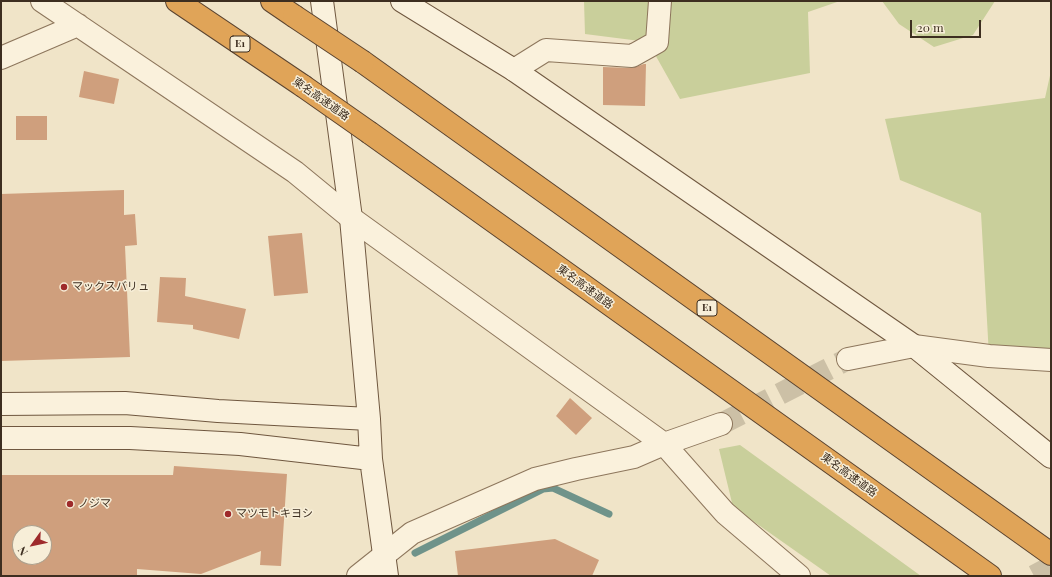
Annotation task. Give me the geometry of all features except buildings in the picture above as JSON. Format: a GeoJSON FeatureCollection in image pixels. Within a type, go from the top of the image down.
{"type":"FeatureCollection","features":[{"type":"Feature","properties":{"kind":"highway","name":"東名高速道路"},"geometry":{"type":"LineString","coordinates":[[177,1],[370,133],[990,576]]}},
{"type":"Feature","properties":{"kind":"highway","name":"E1"},"geometry":{"type":"LineString","coordinates":[[272,1],[363,62],[1051,554]]}},
{"type":"Feature","properties":{"kind":"street"},"geometry":{"type":"LineString","coordinates":[[42,1],[295,172],[350,218],[664,444],[725,513],[799,576]]}},
{"type":"Feature","properties":{"kind":"street"},"geometry":{"type":"LineString","coordinates":[[322,1],[350,218],[369,419],[371,459],[387,576]]}},
{"type":"Feature","properties":{"kind":"street"},"geometry":{"type":"LineString","coordinates":[[402,1],[514,70],[914,346],[1051,457]]}},
{"type":"Feature","properties":{"kind":"street"},"geometry":{"type":"LineString","coordinates":[[514,70],[546,50],[632,56],[657,42],[660,1]]}},
{"type":"Feature","properties":{"kind":"street"},"geometry":{"type":"LineString","coordinates":[[1,58],[78,25]]}},
{"type":"Feature","properties":{"kind":"street"},"geometry":{"type":"LineString","coordinates":[[848,359],[914,346],[989,356],[1051,360]]}},
{"type":"Feature","properties":{"kind":"street"},"geometry":{"type":"LineString","coordinates":[[1,404],[125,403],[218,411],[369,419]]}},
{"type":"Feature","properties":{"kind":"street"},"geometry":{"type":"LineString","coordinates":[[358,576],[412,533],[535,479],[576,468],[634,457],[664,444],[721,424]]}},
{"type":"Feature","properties":{"kind":"street"},"geometry":{"type":"LineString","coordinates":[[1,438],[130,438],[240,444],[371,459]]}},
{"type":"Feature","properties":{"kind":"green space"},"geometry":{"type":"Polygon","coordinates":[[[584,1],[840,1],[808,12],[810,73],[680,99],[648,42],[585,34],[584,1]]]}},
{"type":"Feature","properties":{"kind":"green space"},"geometry":{"type":"Polygon","coordinates":[[[882,1],[995,1],[973,35],[934,47],[899,24],[882,1]]]}},
{"type":"Feature","properties":{"kind":"green space"},"geometry":{"type":"Polygon","coordinates":[[[1051,71],[1051,357],[989,356],[981,213],[900,180],[885,119],[1045,98],[1051,71]]]}},
{"type":"Feature","properties":{"kind":"green space"},"geometry":{"type":"Polygon","coordinates":[[[740,445],[921,576],[831,576],[733,507],[719,449],[740,445]]]}},
{"type":"Feature","properties":{"kind":"waterway"},"geometry":{"type":"LineString","coordinates":[[415,553],[543,489],[553,488],[609,514]]}},
{"type":"Feature","properties":{"kind":"tunnel"},"geometry":{"type":"LineString","coordinates":[[721,424],[848,359]]}},
{"type":"Feature","properties":{"kind":"tunnel"},"geometry":{"type":"LineString","coordinates":[[1034,576],[1051,567]]}},
{"type":"Feature","properties":{"kind":"place","name":"マックスバリュ"},"geometry":{"type":"Point","coordinates":[64,287]}},
{"type":"Feature","properties":{"kind":"place","name":"ノジマ"},"geometry":{"type":"Point","coordinates":[70,504]}},
{"type":"Feature","properties":{"kind":"place","name":"マツモトキヨシ"},"geometry":{"type":"Point","coordinates":[228,514]}}]}
